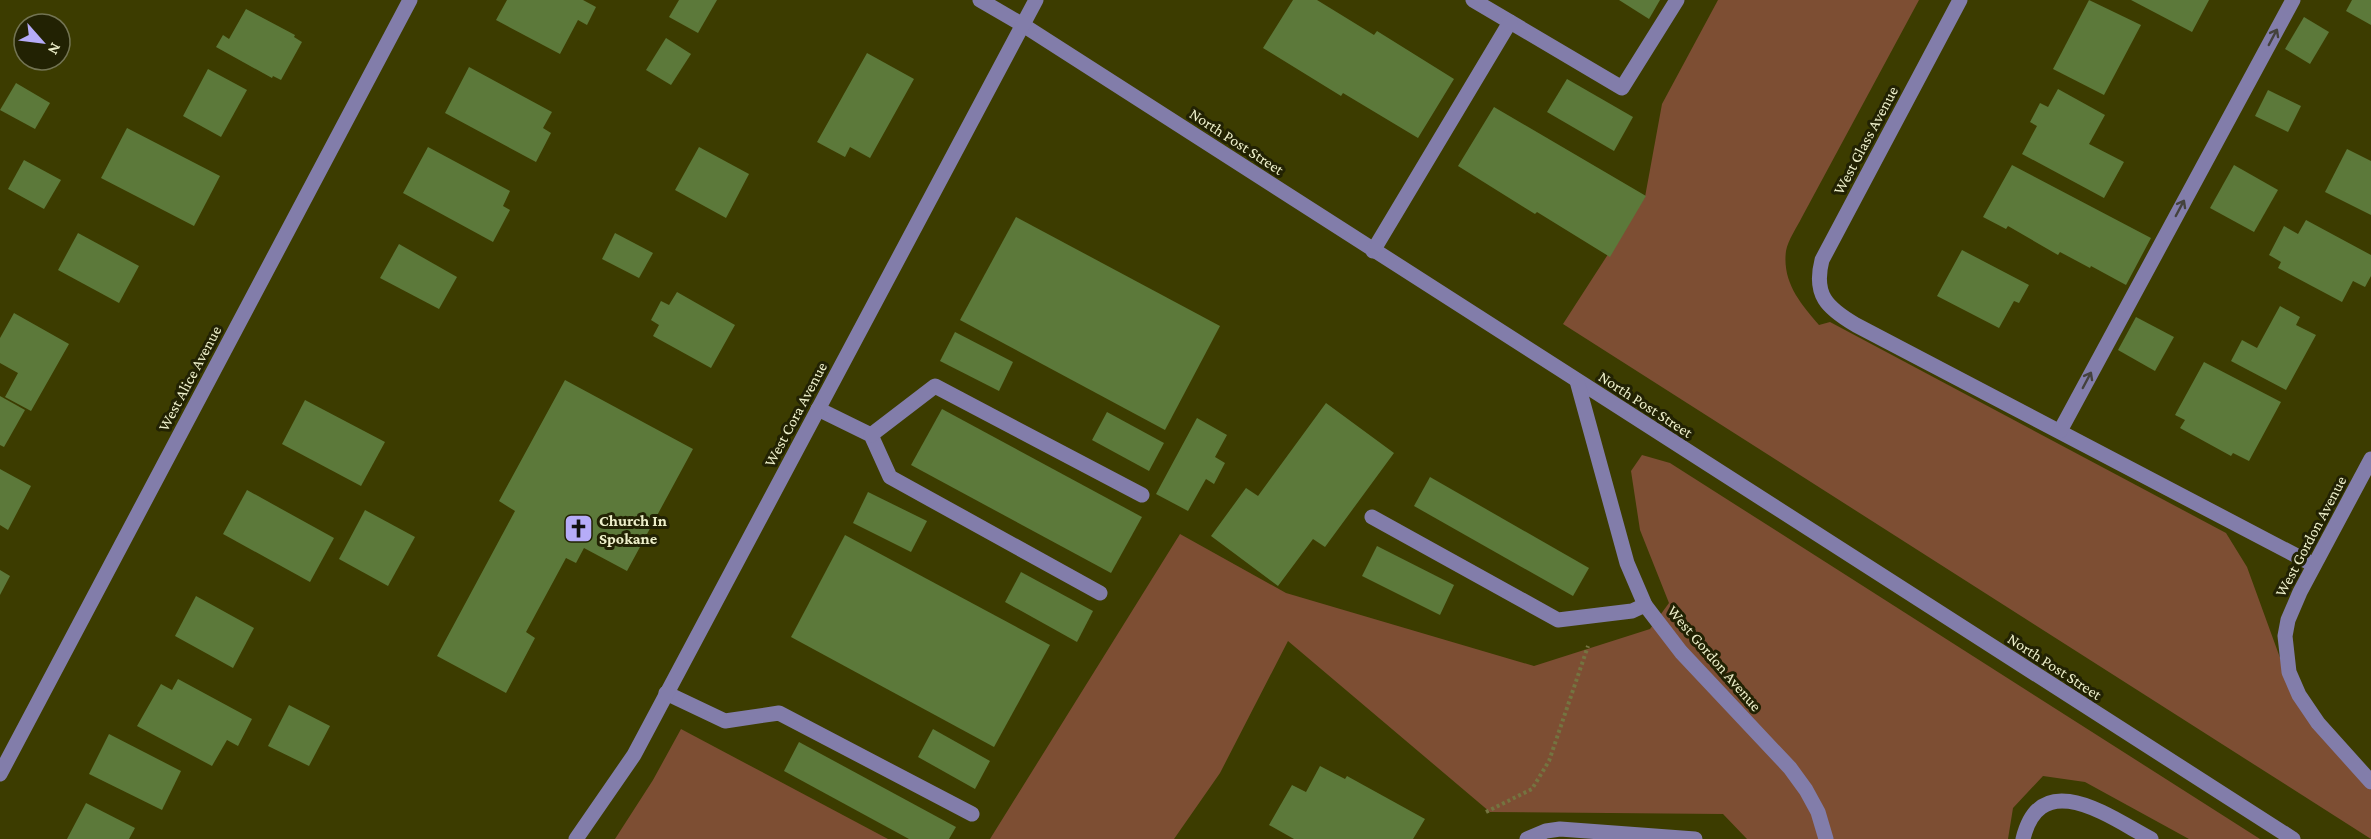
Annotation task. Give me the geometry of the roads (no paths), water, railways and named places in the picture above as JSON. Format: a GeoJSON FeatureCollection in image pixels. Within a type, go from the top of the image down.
{"type":"FeatureCollection","features":[{"type":"Feature","properties":{"kind":"street","name":"West Alice Avenue"},"geometry":{"type":"LineString","coordinates":[[0,774],[410,0]]}},
{"type":"Feature","properties":{"kind":"street","name":"North Post Street"},"geometry":{"type":"LineString","coordinates":[[980,0],[1023,25],[2293,839]]}},
{"type":"Feature","properties":{"kind":"street","name":"West Cora Avenue"},"geometry":{"type":"LineString","coordinates":[[576,839],[634,755],[1036,0]]}},
{"type":"Feature","properties":{"kind":"street"},"geometry":{"type":"LineString","coordinates":[[1473,0],[1622,88],[1677,0]]}},
{"type":"Feature","properties":{"kind":"street","name":"West Glass Avenue"},"geometry":{"type":"LineString","coordinates":[[1960,0],[1822,260],[1818,280],[1825,300],[1836,312],[1856,325],[2060,431]]}},
{"type":"Feature","properties":{"kind":"street"},"geometry":{"type":"LineString","coordinates":[[2293,0],[2060,431],[2314,565]]}},
{"type":"Feature","properties":{"kind":"street"},"geometry":{"type":"LineString","coordinates":[[1373,251],[1509,22]]}},
{"type":"Feature","properties":{"kind":"street","name":"West Gordon Avenue"},"geometry":{"type":"LineString","coordinates":[[1577,381],[1627,563],[1645,604],[1681,652],[1790,768],[1818,812],[1826,839]]}},
{"type":"Feature","properties":{"kind":"street"},"geometry":{"type":"LineString","coordinates":[[871,435],[935,386],[1142,495]]}},
{"type":"Feature","properties":{"kind":"street"},"geometry":{"type":"LineString","coordinates":[[818,409],[871,435],[890,477],[1100,593]]}},
{"type":"Feature","properties":{"kind":"street","name":"West Gordon Avenue"},"geometry":{"type":"LineString","coordinates":[[2371,459],[2314,565],[2288,620],[2285,652],[2289,672],[2298,695],[2311,714],[2371,782]]}},
{"type":"Feature","properties":{"kind":"street"},"geometry":{"type":"LineString","coordinates":[[1372,517],[1558,620],[1632,611],[1645,604]]}},
{"type":"Feature","properties":{"kind":"street"},"geometry":{"type":"LineString","coordinates":[[666,693],[725,721],[779,713],[972,814]]}},
{"type":"Feature","properties":{"kind":"street"},"geometry":{"type":"LineString","coordinates":[[2023,839],[2027,824],[2038,809],[2046,804],[2067,800],[2094,809],[2151,839]]}},
{"type":"Feature","properties":{"kind":"street"},"geometry":{"type":"LineString","coordinates":[[1527,839],[1546,831],[1560,829],[1695,839]]}},
{"type":"Feature","properties":{"kind":"place","name":"Church In Spokane"},"geometry":{"type":"Point","coordinates":[578,529]}}]}
